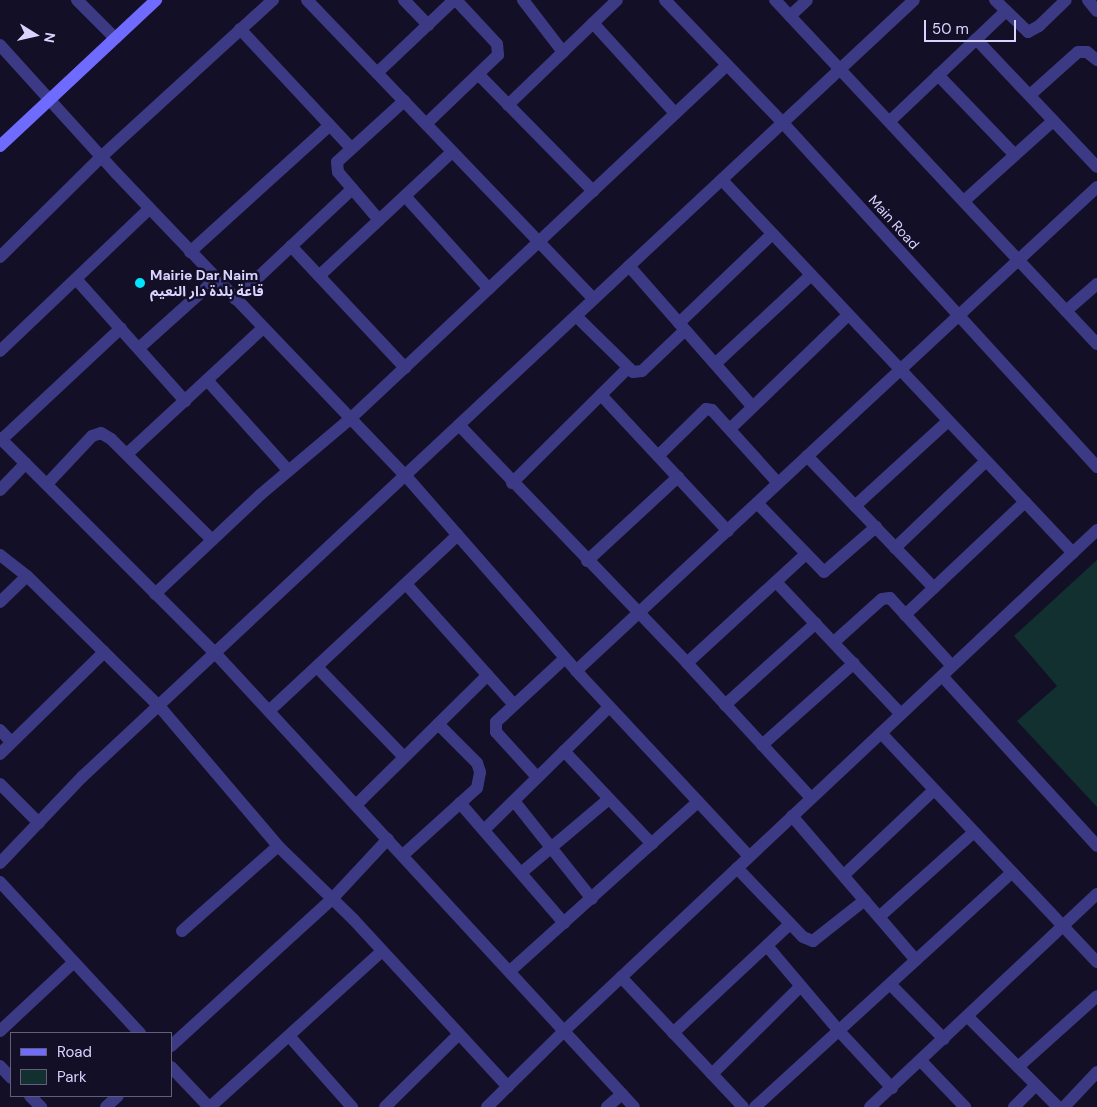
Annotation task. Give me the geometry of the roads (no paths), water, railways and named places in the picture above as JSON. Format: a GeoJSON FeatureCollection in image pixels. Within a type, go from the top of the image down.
{"type":"FeatureCollection","features":[{"type":"Feature","properties":{"kind":"street"},"geometry":{"type":"LineString","coordinates":[[77,0],[115,38]]}},
{"type":"Feature","properties":{"kind":"street"},"geometry":{"type":"LineString","coordinates":[[0,146],[156,0]]}},
{"type":"Feature","properties":{"kind":"street"},"geometry":{"type":"LineString","coordinates":[[0,257],[101,157],[273,0]]}},
{"type":"Feature","properties":{"kind":"street"},"geometry":{"type":"LineString","coordinates":[[307,0],[594,299]]}},
{"type":"Feature","properties":{"kind":"street"},"geometry":{"type":"LineString","coordinates":[[404,0],[428,25]]}},
{"type":"Feature","properties":{"kind":"street"},"geometry":{"type":"LineString","coordinates":[[378,73],[455,0],[499,50],[498,55],[426,124]]}},
{"type":"Feature","properties":{"kind":"street"},"geometry":{"type":"LineString","coordinates":[[523,0],[563,52]]}},
{"type":"Feature","properties":{"kind":"street"},"geometry":{"type":"LineString","coordinates":[[508,105],[616,0]]}},
{"type":"Feature","properties":{"kind":"street","name":"Main Road"},"geometry":{"type":"LineString","coordinates":[[665,0],[782,123],[1097,467]]}},
{"type":"Feature","properties":{"kind":"street"},"geometry":{"type":"LineString","coordinates":[[775,0],[841,68],[1097,344]]}},
{"type":"Feature","properties":{"kind":"street"},"geometry":{"type":"LineString","coordinates":[[790,16],[807,0]]}},
{"type":"Feature","properties":{"kind":"street"},"geometry":{"type":"LineString","coordinates":[[0,863],[159,706],[914,0]]}},
{"type":"Feature","properties":{"kind":"street"},"geometry":{"type":"LineString","coordinates":[[995,0],[1028,32],[1033,31],[1066,0]]}},
{"type":"Feature","properties":{"kind":"street"},"geometry":{"type":"LineString","coordinates":[[890,121],[1006,11]]}},
{"type":"Feature","properties":{"kind":"street"},"geometry":{"type":"LineString","coordinates":[[593,23],[676,113]]}},
{"type":"Feature","properties":{"kind":"street"},"geometry":{"type":"LineString","coordinates":[[240,30],[351,148]]}},
{"type":"Feature","properties":{"kind":"street"},"geometry":{"type":"LineString","coordinates":[[976,39],[1097,167]]}},
{"type":"Feature","properties":{"kind":"street"},"geometry":{"type":"LineString","coordinates":[[0,45],[149,209],[405,476],[576,671],[749,856]]}},
{"type":"Feature","properties":{"kind":"street"},"geometry":{"type":"LineString","coordinates":[[1030,95],[1078,52],[1087,52],[1097,60]]}},
{"type":"Feature","properties":{"kind":"street"},"geometry":{"type":"LineString","coordinates":[[155,594],[289,471],[350,420],[727,65]]}},
{"type":"Feature","properties":{"kind":"street"},"geometry":{"type":"LineString","coordinates":[[479,75],[592,191]]}},
{"type":"Feature","properties":{"kind":"street"},"geometry":{"type":"LineString","coordinates":[[938,75],[1015,155]]}},
{"type":"Feature","properties":{"kind":"street"},"geometry":{"type":"LineString","coordinates":[[379,220],[336,168],[336,162],[404,101]]}},
{"type":"Feature","properties":{"kind":"street"},"geometry":{"type":"LineString","coordinates":[[964,200],[1053,121]]}},
{"type":"Feature","properties":{"kind":"street"},"geometry":{"type":"LineString","coordinates":[[190,252],[329,126]]}},
{"type":"Feature","properties":{"kind":"street"},"geometry":{"type":"LineString","coordinates":[[319,276],[452,152]]}},
{"type":"Feature","properties":{"kind":"street"},"geometry":{"type":"LineString","coordinates":[[722,180],[1073,553]]}},
{"type":"Feature","properties":{"kind":"street"},"geometry":{"type":"LineString","coordinates":[[576,671],[1097,187]]}},
{"type":"Feature","properties":{"kind":"street"},"geometry":{"type":"LineString","coordinates":[[235,299],[352,189]]}},
{"type":"Feature","properties":{"kind":"street"},"geometry":{"type":"LineString","coordinates":[[405,196],[489,289]]}},
{"type":"Feature","properties":{"kind":"street"},"geometry":{"type":"LineString","coordinates":[[0,351],[149,209]]}},
{"type":"Feature","properties":{"kind":"street"},"geometry":{"type":"LineString","coordinates":[[576,316],[628,368],[633,372],[642,371],[682,326],[772,234]]}},
{"type":"Feature","properties":{"kind":"street"},"geometry":{"type":"LineString","coordinates":[[292,246],[404,368]]}},
{"type":"Feature","properties":{"kind":"street"},"geometry":{"type":"LineString","coordinates":[[629,266],[752,406]]}},
{"type":"Feature","properties":{"kind":"street"},"geometry":{"type":"LineString","coordinates":[[715,364],[811,275]]}},
{"type":"Feature","properties":{"kind":"street"},"geometry":{"type":"LineString","coordinates":[[76,279],[185,401]]}},
{"type":"Feature","properties":{"kind":"street"},"geometry":{"type":"LineString","coordinates":[[138,348],[216,279]]}},
{"type":"Feature","properties":{"kind":"street"},"geometry":{"type":"LineString","coordinates":[[1066,311],[1097,284]]}},
{"type":"Feature","properties":{"kind":"street"},"geometry":{"type":"LineString","coordinates":[[730,428],[848,315]]}},
{"type":"Feature","properties":{"kind":"street"},"geometry":{"type":"LineString","coordinates":[[121,328],[1,439],[216,654],[565,1030],[634,1107]]}},
{"type":"Feature","properties":{"kind":"street"},"geometry":{"type":"LineString","coordinates":[[127,454],[263,328]]}},
{"type":"Feature","properties":{"kind":"street"},"geometry":{"type":"LineString","coordinates":[[512,483],[628,368]]}},
{"type":"Feature","properties":{"kind":"street"},"geometry":{"type":"LineString","coordinates":[[207,380],[289,471]]}},
{"type":"Feature","properties":{"kind":"street"},"geometry":{"type":"LineString","coordinates":[[601,395],[728,530]]}},
{"type":"Feature","properties":{"kind":"street"},"geometry":{"type":"LineString","coordinates":[[658,456],[706,409],[712,410],[778,483]]}},
{"type":"Feature","properties":{"kind":"street"},"geometry":{"type":"LineString","coordinates":[[855,506],[948,421]]}},
{"type":"Feature","properties":{"kind":"street"},"geometry":{"type":"LineString","coordinates":[[459,425],[512,483],[687,663],[811,798]]}},
{"type":"Feature","properties":{"kind":"street"},"geometry":{"type":"LineString","coordinates":[[47,484],[92,436],[101,433],[127,454],[212,540]]}},
{"type":"Feature","properties":{"kind":"street"},"geometry":{"type":"LineString","coordinates":[[807,456],[934,588]]}},
{"type":"Feature","properties":{"kind":"street"},"geometry":{"type":"LineString","coordinates":[[895,548],[986,462]]}},
{"type":"Feature","properties":{"kind":"street"},"geometry":{"type":"LineString","coordinates":[[0,490],[26,463]]}},
{"type":"Feature","properties":{"kind":"street"},"geometry":{"type":"LineString","coordinates":[[587,561],[678,477]]}},
{"type":"Feature","properties":{"kind":"street"},"geometry":{"type":"LineString","coordinates":[[905,615],[1024,502]]}},
{"type":"Feature","properties":{"kind":"street"},"geometry":{"type":"LineString","coordinates":[[757,503],[805,555],[824,572],[876,527]]}},
{"type":"Feature","properties":{"kind":"street"},"geometry":{"type":"LineString","coordinates":[[487,1107],[621,977],[1097,530]]}},
{"type":"Feature","properties":{"kind":"street"},"geometry":{"type":"LineString","coordinates":[[269,711],[458,535]]}},
{"type":"Feature","properties":{"kind":"street"},"geometry":{"type":"LineString","coordinates":[[0,555],[27,576],[159,706],[278,846],[332,900],[508,1087]]}},
{"type":"Feature","properties":{"kind":"street"},"geometry":{"type":"LineString","coordinates":[[687,663],[778,583],[805,555]]}},
{"type":"Feature","properties":{"kind":"street"},"geometry":{"type":"LineString","coordinates":[[0,602],[27,576]]}},
{"type":"Feature","properties":{"kind":"street"},"geometry":{"type":"LineString","coordinates":[[778,583],[901,714]]}},
{"type":"Feature","properties":{"kind":"street"},"geometry":{"type":"LineString","coordinates":[[406,584],[514,705]]}},
{"type":"Feature","properties":{"kind":"street"},"geometry":{"type":"LineString","coordinates":[[834,642],[886,597],[952,666]]}},
{"type":"Feature","properties":{"kind":"street"},"geometry":{"type":"LineString","coordinates":[[725,704],[816,623]]}},
{"type":"Feature","properties":{"kind":"street"},"geometry":{"type":"LineString","coordinates":[[0,754],[104,652]]}},
{"type":"Feature","properties":{"kind":"street"},"geometry":{"type":"LineString","coordinates":[[537,778],[496,732],[496,722],[565,658]]}},
{"type":"Feature","properties":{"kind":"street"},"geometry":{"type":"LineString","coordinates":[[762,745],[854,663]]}},
{"type":"Feature","properties":{"kind":"street"},"geometry":{"type":"LineString","coordinates":[[316,667],[404,757]]}},
{"type":"Feature","properties":{"kind":"street"},"geometry":{"type":"LineString","coordinates":[[356,805],[488,675]]}},
{"type":"Feature","properties":{"kind":"street"},"geometry":{"type":"LineString","coordinates":[[942,676],[1097,846]]}},
{"type":"Feature","properties":{"kind":"street"},"geometry":{"type":"LineString","coordinates":[[484,830],[609,707]]}},
{"type":"Feature","properties":{"kind":"street"},"geometry":{"type":"LineString","coordinates":[[403,855],[477,788],[480,772],[477,763],[438,724]]}},
{"type":"Feature","properties":{"kind":"street"},"geometry":{"type":"LineString","coordinates":[[0,730],[11,742]]}},
{"type":"Feature","properties":{"kind":"street"},"geometry":{"type":"LineString","coordinates":[[881,733],[1097,962]]}},
{"type":"Feature","properties":{"kind":"street"},"geometry":{"type":"LineString","coordinates":[[564,751],[652,844]]}},
{"type":"Feature","properties":{"kind":"street"},"geometry":{"type":"LineString","coordinates":[[0,784],[39,823]]}},
{"type":"Feature","properties":{"kind":"street"},"geometry":{"type":"LineString","coordinates":[[844,875],[934,790]]}},
{"type":"Feature","properties":{"kind":"street"},"geometry":{"type":"LineString","coordinates":[[521,873],[610,799]]}},
{"type":"Feature","properties":{"kind":"street"},"geometry":{"type":"LineString","coordinates":[[514,801],[592,898]]}},
{"type":"Feature","properties":{"kind":"street"},"geometry":{"type":"LineString","coordinates":[[510,971],[698,802]]}},
{"type":"Feature","properties":{"kind":"street"},"geometry":{"type":"LineString","coordinates":[[460,803],[564,923]]}},
{"type":"Feature","properties":{"kind":"street"},"geometry":{"type":"LineString","coordinates":[[792,816],[916,960]]}},
{"type":"Feature","properties":{"kind":"street"},"geometry":{"type":"LineString","coordinates":[[879,917],[974,832]]}},
{"type":"Feature","properties":{"kind":"street"},"geometry":{"type":"LineString","coordinates":[[172,1045],[332,900],[388,839]]}},
{"type":"Feature","properties":{"kind":"street"},"geometry":{"type":"LineString","coordinates":[[182,930],[278,846]]}},
{"type":"Feature","properties":{"kind":"street"},"geometry":{"type":"LineString","coordinates":[[737,868],[803,937],[813,941],[865,900]]}},
{"type":"Feature","properties":{"kind":"street"},"geometry":{"type":"LineString","coordinates":[[756,1107],[1012,872]]}},
{"type":"Feature","properties":{"kind":"street"},"geometry":{"type":"LineString","coordinates":[[0,882],[139,1032]]}},
{"type":"Feature","properties":{"kind":"street"},"geometry":{"type":"LineString","coordinates":[[870,1107],[1097,894]]}},
{"type":"Feature","properties":{"kind":"street"},"geometry":{"type":"LineString","coordinates":[[673,1033],[790,924]]}},
{"type":"Feature","properties":{"kind":"street"},"geometry":{"type":"LineString","coordinates":[[767,946],[839,1031],[892,1088]]}},
{"type":"Feature","properties":{"kind":"street"},"geometry":{"type":"LineString","coordinates":[[172,1068],[210,1107],[290,1037],[381,952]]}},
{"type":"Feature","properties":{"kind":"street"},"geometry":{"type":"LineString","coordinates":[[0,1031],[74,962]]}},
{"type":"Feature","properties":{"kind":"street"},"geometry":{"type":"LineString","coordinates":[[621,977],[742,1107]]}},
{"type":"Feature","properties":{"kind":"street"},"geometry":{"type":"LineString","coordinates":[[890,984],[944,1039]]}},
{"type":"Feature","properties":{"kind":"street"},"geometry":{"type":"LineString","coordinates":[[712,1074],[801,986]]}},
{"type":"Feature","properties":{"kind":"street"},"geometry":{"type":"LineString","coordinates":[[1018,1067],[1097,996]]}},
{"type":"Feature","properties":{"kind":"street"},"geometry":{"type":"LineString","coordinates":[[968,1016],[1058,1107]]}},
{"type":"Feature","properties":{"kind":"street"},"geometry":{"type":"LineString","coordinates":[[385,1107],[459,1034]]}},
{"type":"Feature","properties":{"kind":"street"},"geometry":{"type":"LineString","coordinates":[[290,1037],[352,1107]]}},
{"type":"Feature","properties":{"kind":"street"},"geometry":{"type":"LineString","coordinates":[[921,1061],[965,1107]]}},
{"type":"Feature","properties":{"kind":"street"},"geometry":{"type":"LineString","coordinates":[[0,1066],[10,1077]]}},
{"type":"Feature","properties":{"kind":"street"},"geometry":{"type":"LineString","coordinates":[[1064,1107],[1097,1072]]}},
{"type":"Feature","properties":{"kind":"street"},"geometry":{"type":"LineString","coordinates":[[1014,1107],[1036,1085]]}},
{"type":"Feature","properties":{"kind":"street"},"geometry":{"type":"LineString","coordinates":[[607,1107],[622,1094]]}},
{"type":"Feature","properties":{"kind":"street"},"geometry":{"type":"LineString","coordinates":[[31,1097],[41,1107]]}},
{"type":"Feature","properties":{"kind":"street"},"geometry":{"type":"LineString","coordinates":[[106,1107],[117,1097]]}},
{"type":"Feature","properties":{"kind":"place","name":"Mairie Dar Naim قاعة بلدة دار النعيم"},"geometry":{"type":"Point","coordinates":[140,283]}}]}
